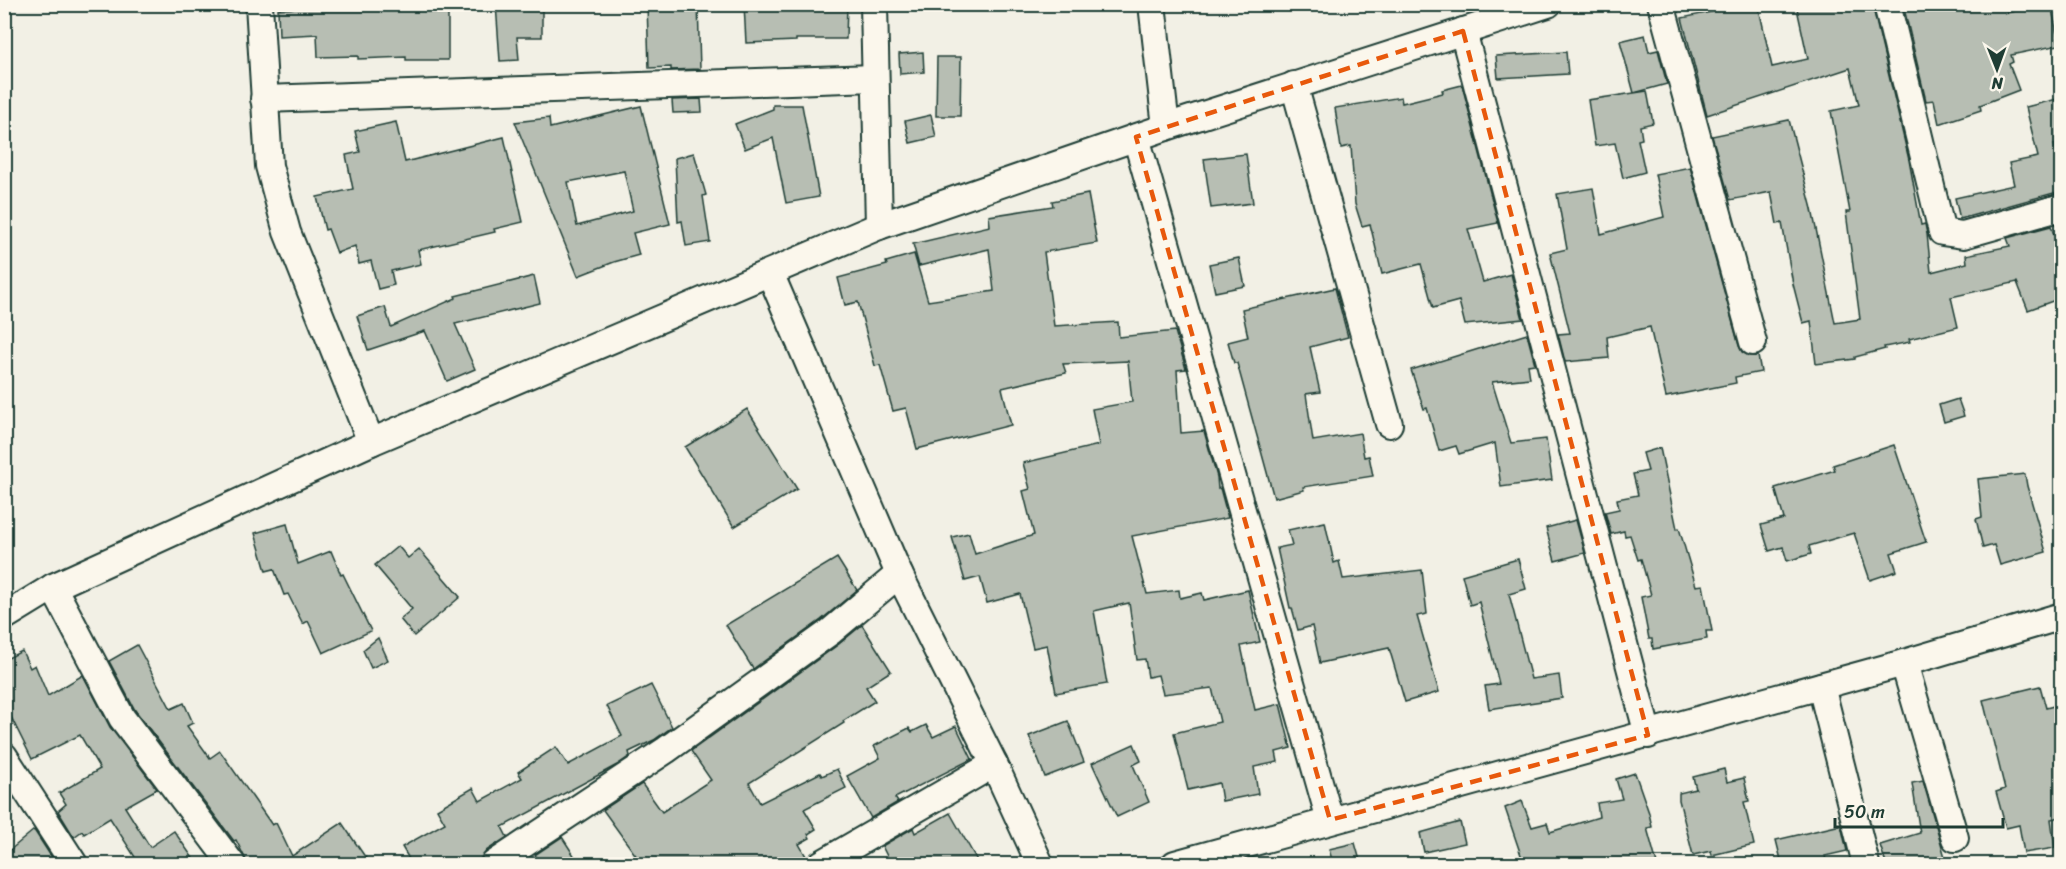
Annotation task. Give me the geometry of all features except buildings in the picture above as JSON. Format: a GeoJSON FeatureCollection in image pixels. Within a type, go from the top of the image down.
{"type":"FeatureCollection","features":[{"type":"Feature","properties":{"kind":"street"},"geometry":{"type":"LineString","coordinates":[[259,4],[268,165],[287,232],[371,442]]}},
{"type":"Feature","properties":{"kind":"street"},"geometry":{"type":"LineString","coordinates":[[874,4],[879,226]]}},
{"type":"Feature","properties":{"kind":"street"},"geometry":{"type":"LineString","coordinates":[[1152,4],[1166,127]]}},
{"type":"Feature","properties":{"kind":"street"},"geometry":{"type":"LineString","coordinates":[[4,617],[52,587],[371,442],[879,226],[1166,127],[1548,4]]}},
{"type":"Feature","properties":{"kind":"street"},"geometry":{"type":"LineString","coordinates":[[1661,4],[1752,342]]}},
{"type":"Feature","properties":{"kind":"street"},"geometry":{"type":"LineString","coordinates":[[1887,4],[1942,232],[1963,235],[2061,207]]}},
{"type":"Feature","properties":{"kind":"street"},"geometry":{"type":"LineString","coordinates":[[1463,31],[1648,735]]}},
{"type":"Feature","properties":{"kind":"street"},"geometry":{"type":"LineString","coordinates":[[264,99],[876,78]]}},
{"type":"Feature","properties":{"kind":"street"},"geometry":{"type":"LineString","coordinates":[[1294,86],[1389,424]]}},
{"type":"Feature","properties":{"kind":"street"},"geometry":{"type":"LineString","coordinates":[[1136,137],[1330,820]]}},
{"type":"Feature","properties":{"kind":"street"},"geometry":{"type":"LineString","coordinates":[[770,273],[899,574],[994,764],[1040,864]]}},
{"type":"Feature","properties":{"kind":"street"},"geometry":{"type":"LineString","coordinates":[[508,861],[811,646],[899,574]]}},
{"type":"Feature","properties":{"kind":"street"},"geometry":{"type":"LineString","coordinates":[[52,587],[122,718],[232,864]]}},
{"type":"Feature","properties":{"kind":"street"},"geometry":{"type":"LineString","coordinates":[[1175,864],[1648,735],[2061,616]]}},
{"type":"Feature","properties":{"kind":"street"},"geometry":{"type":"LineString","coordinates":[[1904,663],[1955,838]]}},
{"type":"Feature","properties":{"kind":"street"},"geometry":{"type":"LineString","coordinates":[[1821,686],[1866,864]]}},
{"type":"Feature","properties":{"kind":"street"},"geometry":{"type":"LineString","coordinates":[[4,756],[74,864]]}},
{"type":"Feature","properties":{"kind":"street"},"geometry":{"type":"LineString","coordinates":[[821,864],[994,764]]}},
{"type":"Feature","properties":{"kind":"highlighted area"},"geometry":{"type":"Polygon","coordinates":[[[1463,31],[1648,735],[1330,820],[1136,137],[1463,31]]]}}]}
